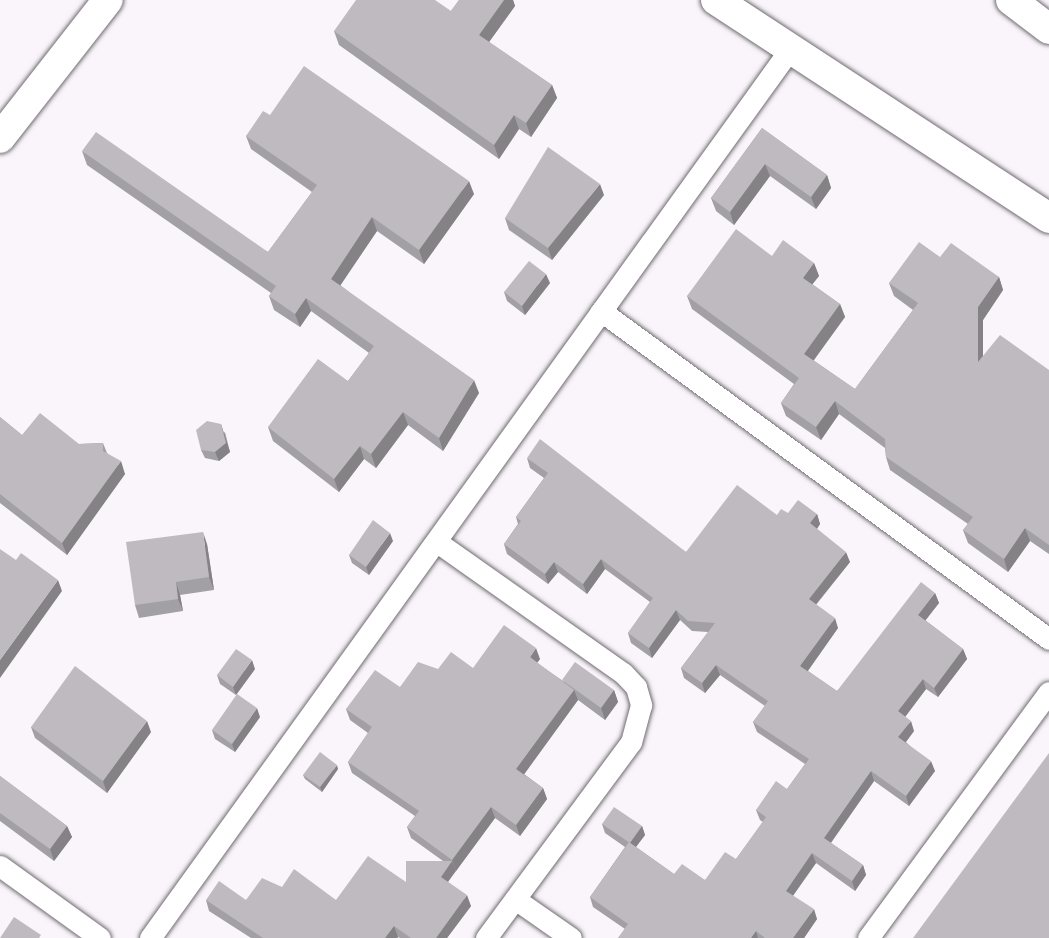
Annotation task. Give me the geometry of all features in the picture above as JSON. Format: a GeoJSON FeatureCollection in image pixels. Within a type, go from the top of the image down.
{"type":"FeatureCollection","features":[{"type":"Feature","properties":{"kind":"main road"},"geometry":{"type":"LineString","coordinates":[[0,138],[108,0]]}},
{"type":"Feature","properties":{"kind":"main road"},"geometry":{"type":"LineString","coordinates":[[716,0],[1049,219]]}},
{"type":"Feature","properties":{"kind":"main road"},"geometry":{"type":"LineString","coordinates":[[1011,0],[1049,29]]}},
{"type":"Feature","properties":{"kind":"street"},"geometry":{"type":"LineString","coordinates":[[150,938],[790,49]]}},
{"type":"Feature","properties":{"kind":"street"},"geometry":{"type":"LineString","coordinates":[[601,311],[1049,639]]}},
{"type":"Feature","properties":{"kind":"street"},"geometry":{"type":"LineString","coordinates":[[437,542],[623,673],[636,687],[641,705],[631,741],[486,938]]}},
{"type":"Feature","properties":{"kind":"street"},"geometry":{"type":"LineString","coordinates":[[867,938],[1049,692]]}},
{"type":"Feature","properties":{"kind":"street"},"geometry":{"type":"LineString","coordinates":[[0,866],[100,938]]}},
{"type":"Feature","properties":{"kind":"street"},"geometry":{"type":"LineString","coordinates":[[515,900],[571,938]]}},
{"type":"Feature","properties":{"kind":"building"},"geometry":{"type":"Polygon","coordinates":[[[356,0],[435,0],[451,11],[459,0],[504,0],[479,35],[552,85],[526,123],[514,115],[494,145],[334,31],[356,0]]]}},
{"type":"Feature","properties":{"kind":"building"},"geometry":{"type":"Polygon","coordinates":[[[304,66],[469,181],[419,250],[372,217],[331,279],[474,380],[439,438],[403,412],[371,454],[360,446],[334,479],[268,427],[318,359],[348,381],[374,346],[306,298],[295,314],[269,296],[276,286],[82,151],[96,132],[268,252],[317,185],[246,136],[263,111],[270,115],[304,66]]]}},
{"type":"Feature","properties":{"kind":"building"},"geometry":{"type":"Polygon","coordinates":[[[762,128],[827,175],[811,197],[765,164],[730,212],[711,198],[762,128]]]}},
{"type":"Feature","properties":{"kind":"building"},"geometry":{"type":"Polygon","coordinates":[[[548,147],[600,184],[548,248],[505,218],[548,147]]]}},
{"type":"Feature","properties":{"kind":"building"},"geometry":{"type":"Polygon","coordinates":[[[736,229],[772,256],[783,240],[814,263],[803,278],[840,304],[804,354],[855,389],[918,303],[889,283],[919,242],[940,257],[951,243],[999,277],[978,307],[978,362],[1000,335],[1049,370],[1049,545],[1025,528],[1004,559],[963,530],[973,517],[886,457],[885,439],[835,401],[816,427],[781,403],[799,378],[687,296],[736,229]]]}},
{"type":"Feature","properties":{"kind":"building"},"geometry":{"type":"Polygon","coordinates":[[[529,261],[546,274],[522,306],[504,292],[529,261]]]}},
{"type":"Feature","properties":{"kind":"building"},"geometry":{"type":"Polygon","coordinates":[[[40,413],[79,444],[103,443],[103,451],[121,461],[62,543],[0,494],[0,417],[22,435],[40,413]]]}},
{"type":"Feature","properties":{"kind":"building"},"geometry":{"type":"Polygon","coordinates":[[[207,421],[221,424],[226,443],[215,452],[201,450],[196,430],[207,421]]]}},
{"type":"Feature","properties":{"kind":"building"},"geometry":{"type":"Polygon","coordinates":[[[540,439],[686,552],[737,485],[777,515],[781,509],[788,513],[798,500],[817,514],[810,523],[846,552],[809,599],[835,618],[800,666],[837,691],[921,582],[935,593],[918,615],[963,649],[934,688],[923,679],[898,711],[911,721],[898,737],[931,761],[906,796],[871,771],[824,838],[863,865],[852,881],[812,853],[786,891],[814,909],[793,938],[765,938],[756,931],[751,938],[618,938],[628,924],[590,897],[629,842],[674,874],[682,864],[705,880],[725,852],[736,859],[766,817],[756,810],[776,781],[787,789],[809,759],[753,722],[768,701],[716,665],[702,683],[681,668],[715,623],[688,621],[676,610],[649,648],[628,633],[653,598],[601,559],[583,584],[554,562],[545,574],[504,544],[521,521],[516,517],[548,473],[527,458],[540,439]]]}},
{"type":"Feature","properties":{"kind":"building"},"geometry":{"type":"Polygon","coordinates":[[[373,520],[390,533],[366,567],[349,555],[373,520]]]}},
{"type":"Feature","properties":{"kind":"building"},"geometry":{"type":"Polygon","coordinates":[[[203,532],[209,577],[176,582],[178,599],[135,605],[126,542],[203,532]]]}},
{"type":"Feature","properties":{"kind":"building"},"geometry":{"type":"Polygon","coordinates":[[[0,549],[16,560],[21,553],[58,580],[0,660],[0,549]]]}},
{"type":"Feature","properties":{"kind":"building"},"geometry":{"type":"Polygon","coordinates":[[[504,625],[536,648],[530,657],[574,690],[516,769],[543,788],[516,825],[491,807],[452,860],[407,827],[419,811],[348,762],[372,727],[346,709],[375,670],[400,687],[418,662],[438,669],[451,652],[473,668],[504,625]]]}},
{"type":"Feature","properties":{"kind":"building"},"geometry":{"type":"Polygon","coordinates":[[[236,649],[252,660],[233,687],[217,675],[236,649]]]}},
{"type":"Feature","properties":{"kind":"building"},"geometry":{"type":"Polygon","coordinates":[[[575,662],[614,690],[601,708],[562,680],[575,662]]]}},
{"type":"Feature","properties":{"kind":"building"},"geometry":{"type":"Polygon","coordinates":[[[75,666],[147,721],[103,781],[31,727],[75,666]]]}},
{"type":"Feature","properties":{"kind":"building"},"geometry":{"type":"Polygon","coordinates":[[[237,694],[257,708],[232,744],[212,730],[237,694]]]}},
{"type":"Feature","properties":{"kind":"building"},"geometry":{"type":"Polygon","coordinates":[[[320,752],[337,765],[320,787],[303,775],[320,752]]]}},
{"type":"Feature","properties":{"kind":"building"},"geometry":{"type":"Polygon","coordinates":[[[1049,753],[1049,938],[913,938],[1049,753]]]}},
{"type":"Feature","properties":{"kind":"building"},"geometry":{"type":"Polygon","coordinates":[[[0,776],[67,826],[50,849],[0,813],[0,776]]]}},
{"type":"Feature","properties":{"kind":"building"},"geometry":{"type":"Polygon","coordinates":[[[614,807],[642,826],[630,843],[602,824],[614,807]]]}},
{"type":"Feature","properties":{"kind":"building"},"geometry":{"type":"Polygon","coordinates":[[[368,856],[406,882],[406,861],[452,861],[441,877],[467,895],[436,938],[411,938],[394,926],[385,938],[263,938],[206,900],[219,881],[246,900],[262,878],[282,887],[294,869],[336,900],[368,856]]]}},
{"type":"Feature","properties":{"kind":"building"},"geometry":{"type":"Polygon","coordinates":[[[14,917],[41,935],[39,938],[0,938],[14,917]]]}}]}
